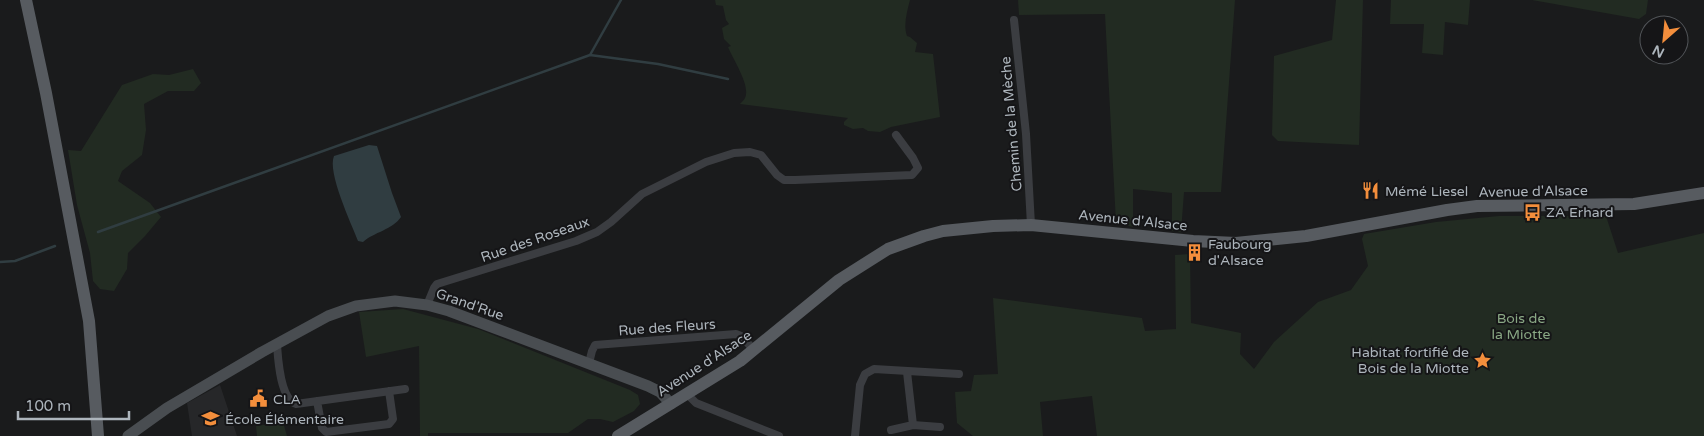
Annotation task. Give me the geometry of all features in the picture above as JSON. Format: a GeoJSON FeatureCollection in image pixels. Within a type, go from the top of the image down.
{"type":"FeatureCollection","features":[{"type":"Feature","properties":{"kind":"main road"},"geometry":{"type":"LineString","coordinates":[[26,0],[46,93],[89,321],[98,436]]}},
{"type":"Feature","properties":{"kind":"main road","name":"Avenue d'Alsace"},"geometry":{"type":"LineString","coordinates":[[618,436],[740,361],[839,280],[888,249],[924,236],[958,229],[1032,225],[1193,241],[1236,243],[1306,236],[1477,206],[1634,204],[1704,193]]}},
{"type":"Feature","properties":{"kind":"street","name":"Chemin de la Mèche"},"geometry":{"type":"LineString","coordinates":[[1014,20],[1026,134],[1032,225]]}},
{"type":"Feature","properties":{"kind":"street","name":"Rue des Roseaux"},"geometry":{"type":"LineString","coordinates":[[427,305],[437,284],[576,241],[597,232],[642,194],[706,162],[734,153],[750,152],[761,155],[777,175],[784,180],[912,175],[918,168],[914,158],[896,135]]}},
{"type":"Feature","properties":{"kind":"street","name":"Grand'Rue"},"geometry":{"type":"LineString","coordinates":[[128,436],[167,408],[328,316],[356,306],[395,301],[427,305],[449,311],[648,386],[660,392],[671,404]]}},
{"type":"Feature","properties":{"kind":"street","name":"Rue des Fleurs"},"geometry":{"type":"LineString","coordinates":[[589,364],[595,346],[736,334],[741,336],[754,350]]}},
{"type":"Feature","properties":{"kind":"street"},"geometry":{"type":"LineString","coordinates":[[276,345],[278,367],[290,400],[296,404],[405,389]]}},
{"type":"Feature","properties":{"kind":"street"},"geometry":{"type":"LineString","coordinates":[[855,436],[860,385],[865,374],[874,369],[959,374]]}},
{"type":"Feature","properties":{"kind":"street"},"geometry":{"type":"LineString","coordinates":[[908,372],[913,425]]}},
{"type":"Feature","properties":{"kind":"street"},"geometry":{"type":"LineString","coordinates":[[317,401],[322,428],[326,432],[389,424],[393,419],[390,391]]}},
{"type":"Feature","properties":{"kind":"street"},"geometry":{"type":"LineString","coordinates":[[687,394],[696,403],[779,436]]}},
{"type":"Feature","properties":{"kind":"street"},"geometry":{"type":"LineString","coordinates":[[892,430],[913,425],[940,427]]}},
{"type":"Feature","properties":{"kind":"shaded area"},"geometry":{"type":"Polygon","coordinates":[[[369,145],[377,146],[401,217],[393,225],[363,242],[358,241],[345,210],[334,174],[333,164],[334,156],[369,145]]]}},
{"type":"Feature","properties":{"kind":"shaded area","name":"École Élémentaire"},"geometry":{"type":"Polygon","coordinates":[[[220,385],[237,436],[192,436],[187,403],[220,385]]]}},
{"type":"Feature","properties":{"kind":"green space"},"geometry":{"type":"Polygon","coordinates":[[[715,0],[910,0],[905,27],[907,36],[917,43],[915,52],[933,54],[940,117],[891,127],[880,132],[868,131],[863,128],[853,129],[844,125],[848,118],[740,104],[746,95],[745,83],[728,47],[731,46],[724,39],[722,28],[729,24],[726,20],[723,6],[716,5],[715,0]]]}},
{"type":"Feature","properties":{"kind":"green space"},"geometry":{"type":"Polygon","coordinates":[[[1018,0],[1235,0],[1221,192],[1184,192],[1181,232],[1172,231],[1172,193],[1133,189],[1133,227],[1116,223],[1105,14],[1019,15],[1018,0]]]}},
{"type":"Feature","properties":{"kind":"green space"},"geometry":{"type":"Polygon","coordinates":[[[1336,0],[1363,0],[1359,145],[1278,141],[1272,135],[1274,56],[1332,40],[1336,0]]]}},
{"type":"Feature","properties":{"kind":"green space"},"geometry":{"type":"Polygon","coordinates":[[[1391,0],[1470,0],[1468,25],[1445,22],[1443,55],[1422,53],[1424,24],[1390,24],[1391,0]]]}},
{"type":"Feature","properties":{"kind":"green space"},"geometry":{"type":"Polygon","coordinates":[[[1532,0],[1648,0],[1646,14],[1639,15],[1639,19],[1532,0]]]}},
{"type":"Feature","properties":{"kind":"green space"},"geometry":{"type":"Polygon","coordinates":[[[193,69],[201,83],[194,91],[168,91],[144,104],[146,130],[142,155],[122,171],[118,181],[150,203],[161,217],[128,253],[127,269],[114,291],[100,289],[93,281],[90,253],[77,205],[68,150],[81,151],[122,85],[153,74],[169,75],[193,69]]]}},
{"type":"Feature","properties":{"kind":"green space","name":"Bois de la Miotte"},"geometry":{"type":"Polygon","coordinates":[[[1499,216],[1606,216],[1618,253],[1704,233],[1704,436],[1097,436],[1092,396],[1040,402],[1043,436],[973,436],[957,423],[955,392],[971,391],[974,375],[998,374],[993,298],[1142,318],[1145,331],[1176,329],[1175,255],[1190,254],[1191,323],[1241,333],[1240,354],[1254,369],[1274,342],[1318,302],[1351,290],[1368,266],[1362,239],[1364,234],[1436,222],[1499,216]]]}},
{"type":"Feature","properties":{"kind":"green space"},"geometry":{"type":"Polygon","coordinates":[[[403,309],[478,329],[630,390],[638,395],[640,404],[634,411],[613,422],[588,419],[568,433],[428,433],[428,436],[420,436],[419,346],[366,357],[359,312],[403,309]]]}},
{"type":"Feature","properties":{"kind":"green space"},"geometry":{"type":"Polygon","coordinates":[[[283,422],[287,436],[257,436],[256,426],[283,422]]]}},
{"type":"Feature","properties":{"kind":"waterway"},"geometry":{"type":"LineString","coordinates":[[590,55],[621,0]]}},
{"type":"Feature","properties":{"kind":"waterway"},"geometry":{"type":"LineString","coordinates":[[98,232],[590,55],[658,64],[728,79]]}},
{"type":"Feature","properties":{"kind":"waterway"},"geometry":{"type":"LineString","coordinates":[[0,262],[15,261],[55,246]]}},
{"type":"Feature","properties":{"kind":"place","name":"Mémé Liesel"},"geometry":{"type":"Point","coordinates":[1371,191]}},
{"type":"Feature","properties":{"kind":"place","name":"ZA Erhard"},"geometry":{"type":"Point","coordinates":[1532,212]}},
{"type":"Feature","properties":{"kind":"place","name":"Faubourg d'Alsace"},"geometry":{"type":"Point","coordinates":[1194,252]}},
{"type":"Feature","properties":{"kind":"place","name":"Habitat fortifié de Bois de la Miotte"},"geometry":{"type":"Point","coordinates":[1483,360]}},
{"type":"Feature","properties":{"kind":"place","name":"CLA"},"geometry":{"type":"Point","coordinates":[259,399]}},
{"type":"Feature","properties":{"kind":"place","name":"École Élémentaire"},"geometry":{"type":"Point","coordinates":[211,419]}}]}
